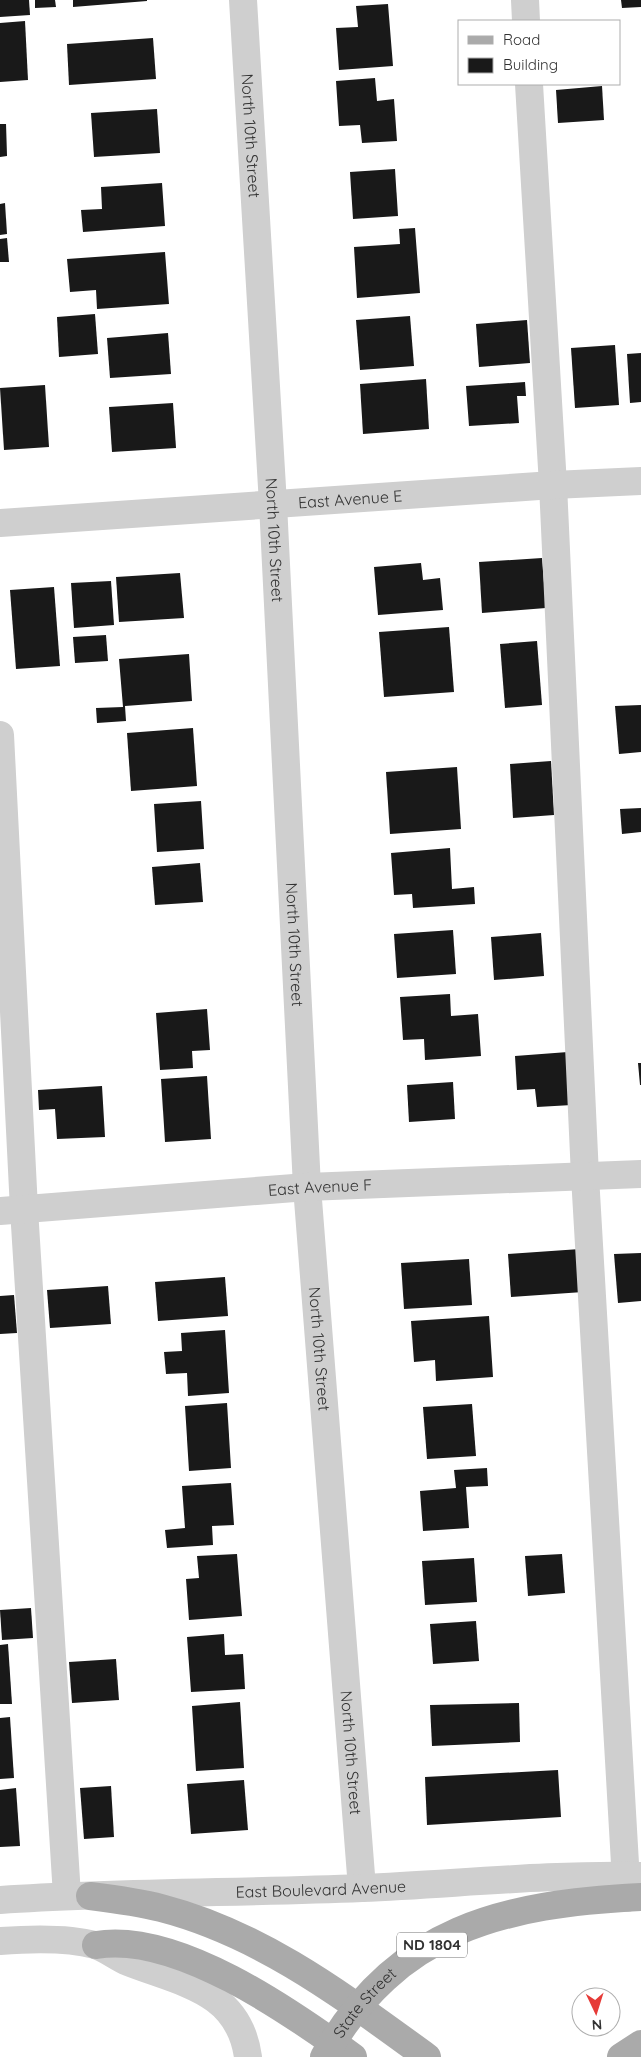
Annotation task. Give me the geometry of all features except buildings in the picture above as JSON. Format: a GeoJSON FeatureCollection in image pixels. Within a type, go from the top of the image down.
{"type":"FeatureCollection","features":[{"type":"Feature","properties":{"kind":"main road","name":"State Street"},"geometry":{"type":"LineString","coordinates":[[336,2052],[358,2007],[380,1983],[415,1955],[469,1926],[525,1910],[582,1902],[634,1887]]}},
{"type":"Feature","properties":{"kind":"main road"},"geometry":{"type":"LineString","coordinates":[[79,1896],[161,1908],[222,1928],[288,1961],[358,2007],[427,2057]]}},
{"type":"Feature","properties":{"kind":"main road"},"geometry":{"type":"LineString","coordinates":[[96,1945],[112,1942],[134,1945],[176,1956],[204,1966],[265,1998],[336,2052]]}},
{"type":"Feature","properties":{"kind":"main road"},"geometry":{"type":"LineString","coordinates":[[621,2057],[641,2044]]}},
{"type":"Feature","properties":{"kind":"street","name":"North 10th Street"},"geometry":{"type":"LineString","coordinates":[[244,0],[273,504],[307,1187],[362,1888]]}},
{"type":"Feature","properties":{"kind":"street"},"geometry":{"type":"LineString","coordinates":[[525,0],[526,20]]}},
{"type":"Feature","properties":{"kind":"street"},"geometry":{"type":"LineString","coordinates":[[530,85],[553,485],[585,1176],[634,1887]]}},
{"type":"Feature","properties":{"kind":"street","name":"East Avenue E"},"geometry":{"type":"LineString","coordinates":[[0,522],[553,485],[641,481]]}},
{"type":"Feature","properties":{"kind":"street"},"geometry":{"type":"LineString","coordinates":[[0,734],[12,1210],[79,1896]]}},
{"type":"Feature","properties":{"kind":"street","name":"East Avenue F"},"geometry":{"type":"LineString","coordinates":[[12,1210],[307,1187],[641,1174]]}},
{"type":"Feature","properties":{"kind":"street","name":"East Boulevard Avenue"},"geometry":{"type":"LineString","coordinates":[[0,1900],[362,1888],[634,1887]]}},
{"type":"Feature","properties":{"kind":"street"},"geometry":{"type":"LineString","coordinates":[[0,1941],[69,1942],[96,1945],[112,1956],[191,1985],[223,2004],[234,2017],[242,2034],[248,2057]]}}]}
